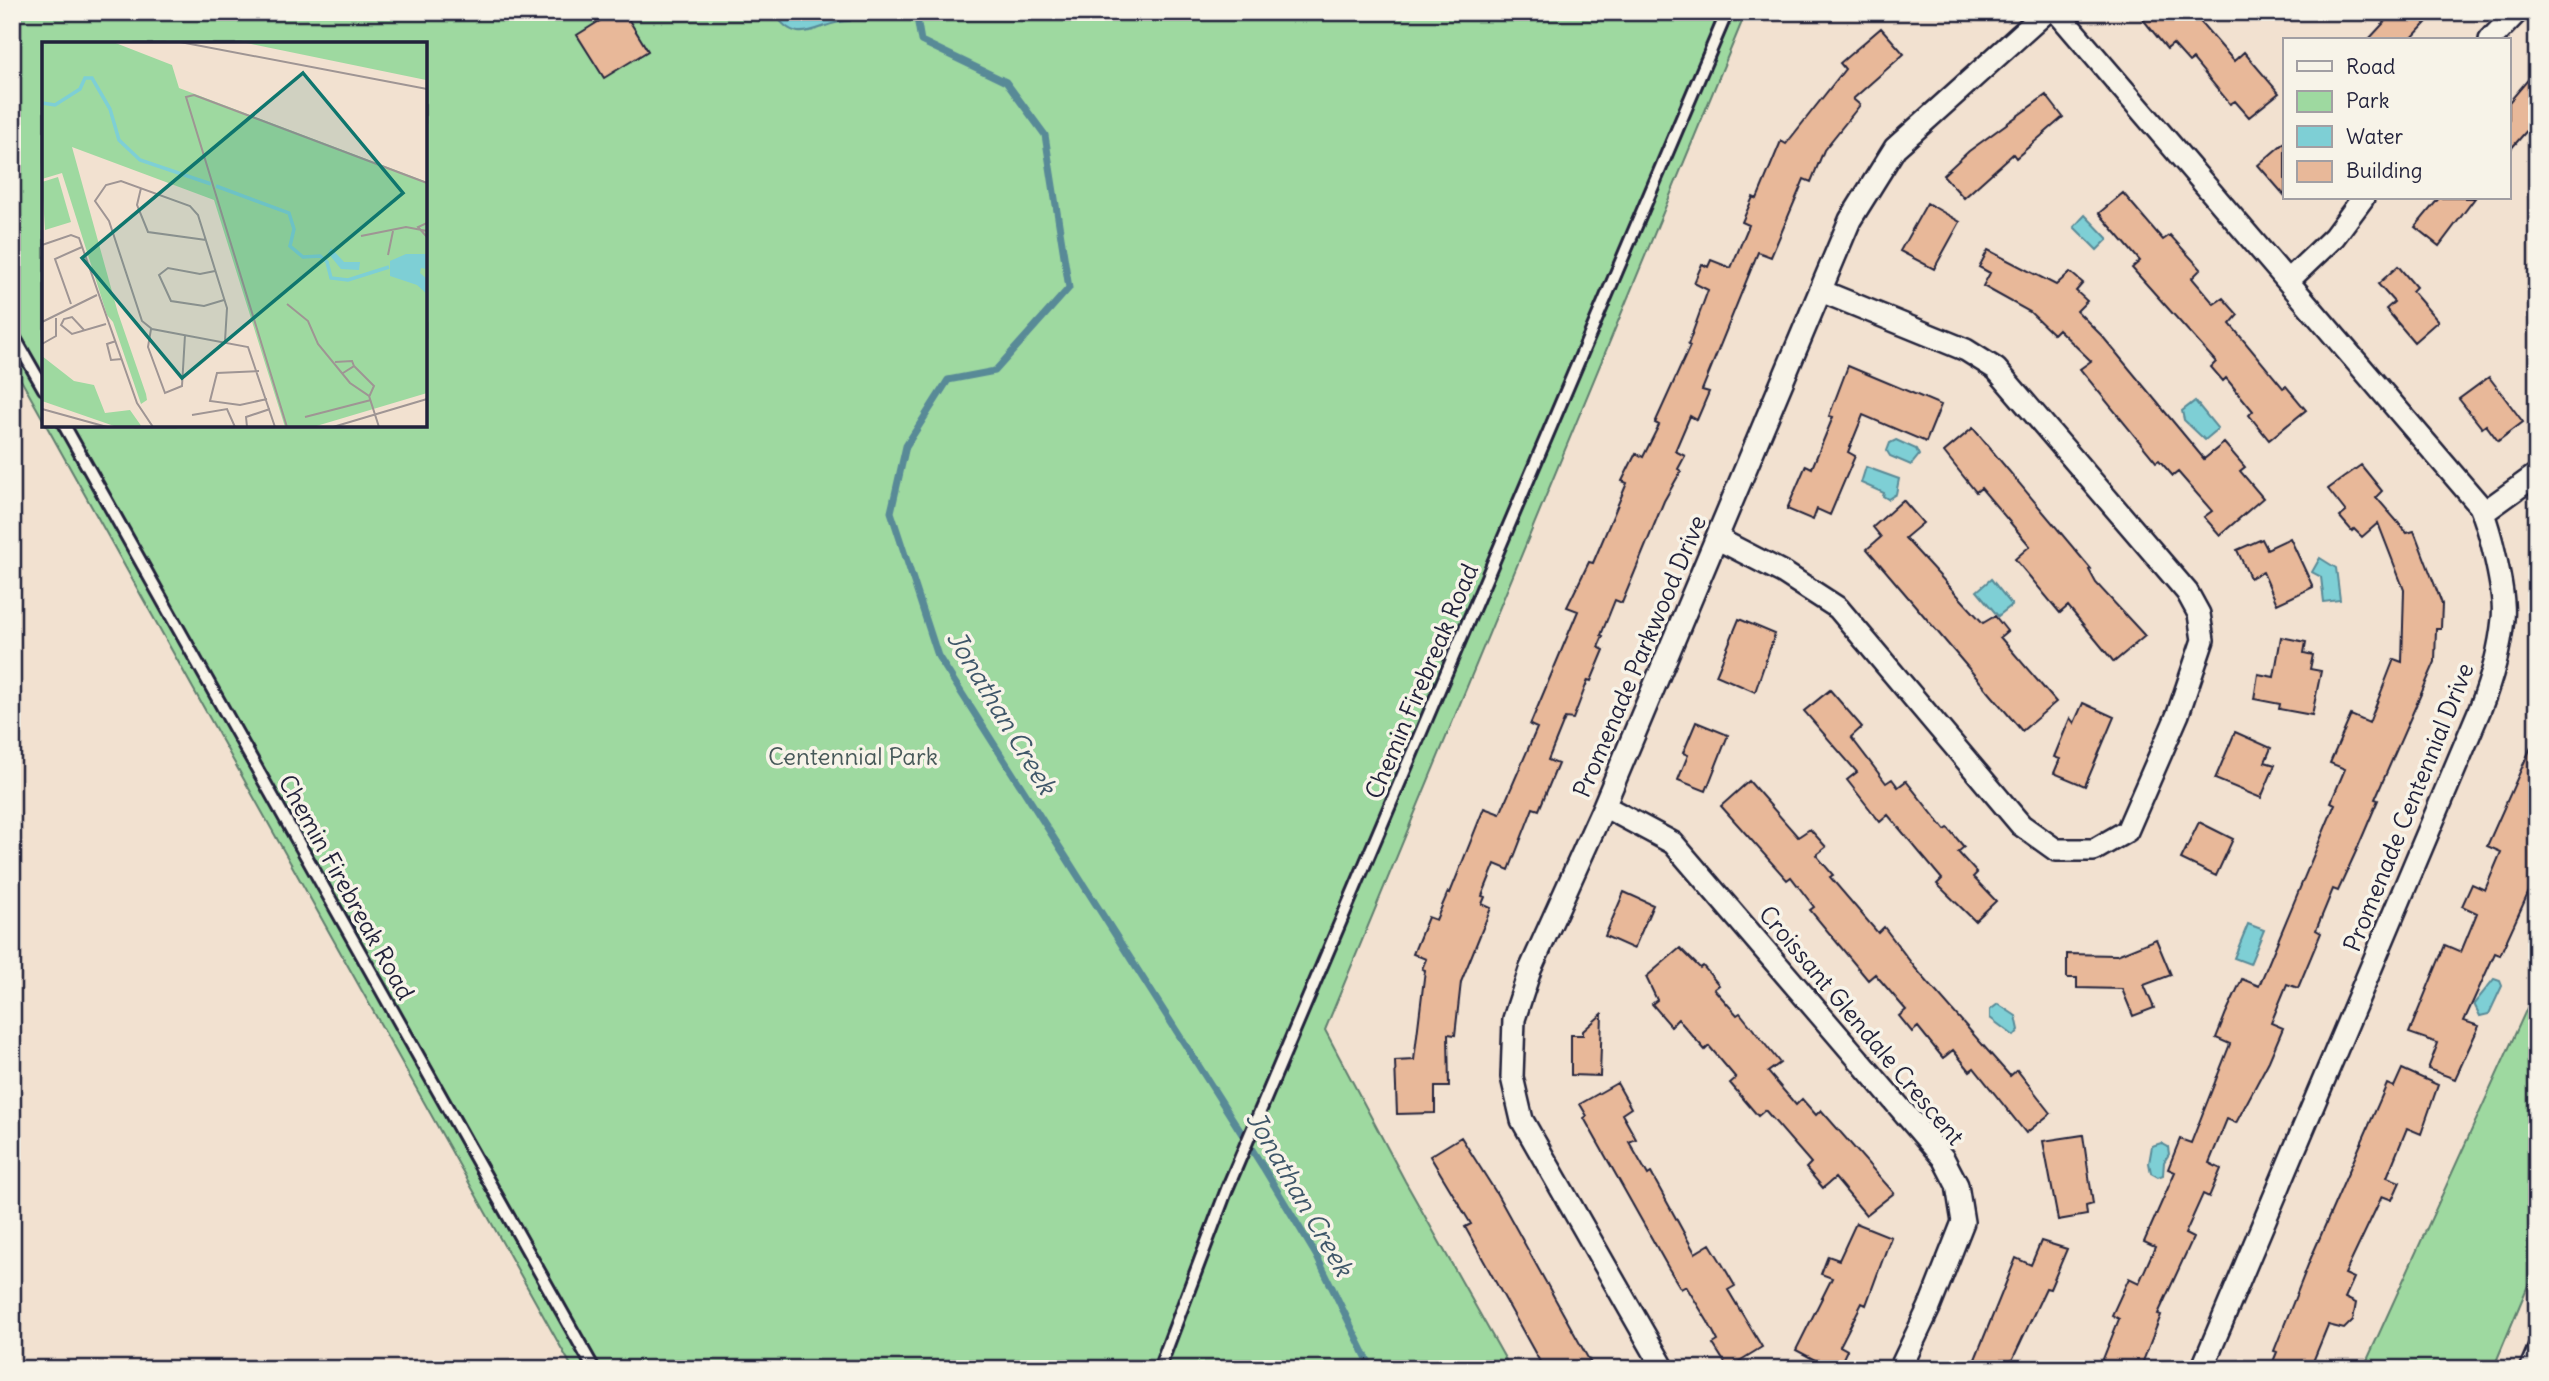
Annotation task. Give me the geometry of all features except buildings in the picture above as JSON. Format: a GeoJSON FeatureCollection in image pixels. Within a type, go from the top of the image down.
{"type":"FeatureCollection","features":[{"type":"Feature","properties":{"kind":"street","name":"Promenade Parkwood Drive"},"geometry":{"type":"LineString","coordinates":[[1664,1369],[1522,1120],[1512,1077],[1514,1019],[1530,970],[1604,806],[1718,539],[1850,220],[1895,148],[2046,12]]}},
{"type":"Feature","properties":{"kind":"street","name":"Promenade Centennial Drive"},"geometry":{"type":"LineString","coordinates":[[2057,12],[2289,280],[2483,513],[2490,531],[2504,616],[2490,683],[2202,1369]]}},
{"type":"Feature","properties":{"kind":"street"},"geometry":{"type":"LineString","coordinates":[[2492,38],[2517,12]]}},
{"type":"Feature","properties":{"kind":"street"},"geometry":{"type":"LineString","coordinates":[[2289,280],[2334,237],[2362,200]]}},
{"type":"Feature","properties":{"kind":"street"},"geometry":{"type":"LineString","coordinates":[[1718,539],[1784,573],[1839,608],[2021,825],[2056,850],[2094,850],[2127,831],[2178,714],[2203,640],[2199,614],[2187,592],[1996,369],[1966,350],[1821,290]]}},
{"type":"Feature","properties":{"kind":"street"},"geometry":{"type":"LineString","coordinates":[[2483,513],[2537,474]]}},
{"type":"Feature","properties":{"kind":"street","name":"Croissant Glendale Crescent"},"geometry":{"type":"LineString","coordinates":[[1604,806],[1673,843],[1943,1158],[1957,1185],[1963,1222],[1929,1308],[1900,1369]]}},
{"type":"Feature","properties":{"kind":"lane","name":"Chemin Firebreak Road"},"geometry":{"type":"LineString","coordinates":[[1159,1369],[1227,1189],[1727,12]]}},
{"type":"Feature","properties":{"kind":"lane"},"geometry":{"type":"LineString","coordinates":[[12,332],[42,385]]}},
{"type":"Feature","properties":{"kind":"lane","name":"Chemin Firebreak Road"},"geometry":{"type":"LineString","coordinates":[[65,427],[594,1369]]}},
{"type":"Feature","properties":{"kind":"lane"},"geometry":{"type":"LineString","coordinates":[[2525,1369],[2537,1341]]}},
{"type":"Feature","properties":{"kind":"green space","name":"Centennial Park"},"geometry":{"type":"Polygon","coordinates":[[[12,12],[1746,12],[1325,1030],[1405,1181],[1511,1369],[573,1369],[47,427],[427,427],[427,42],[42,42],[42,417],[12,364],[12,12]]]}},
{"type":"Feature","properties":{"kind":"green space"},"geometry":{"type":"Polygon","coordinates":[[[2537,986],[2537,1264],[2493,1369],[2363,1369],[2537,986]]]}},
{"type":"Feature","properties":{"kind":"water"},"geometry":{"type":"Polygon","coordinates":[[[774,12],[850,12],[850,21],[801,32],[783,24],[774,12]]]}},
{"type":"Feature","properties":{"kind":"water"},"geometry":{"type":"Polygon","coordinates":[[[2085,215],[2108,239],[2097,250],[2074,227],[2085,215]]]}},
{"type":"Feature","properties":{"kind":"water"},"geometry":{"type":"Polygon","coordinates":[[[2195,401],[2218,429],[2205,440],[2184,420],[2182,411],[2195,401]]]}},
{"type":"Feature","properties":{"kind":"water"},"geometry":{"type":"Polygon","coordinates":[[[1896,440],[1916,449],[1919,455],[1911,465],[1890,456],[1887,451],[1890,443],[1896,440]]]}},
{"type":"Feature","properties":{"kind":"water"},"geometry":{"type":"Polygon","coordinates":[[[1866,467],[1899,479],[1896,494],[1888,499],[1883,496],[1884,493],[1861,483],[1866,467]]]}},
{"type":"Feature","properties":{"kind":"water"},"geometry":{"type":"Polygon","coordinates":[[[2320,558],[2336,568],[2340,600],[2324,602],[2321,577],[2312,572],[2320,558]]]}},
{"type":"Feature","properties":{"kind":"water"},"geometry":{"type":"Polygon","coordinates":[[[1991,579],[2012,605],[1998,616],[1977,591],[1991,579]]]}},
{"type":"Feature","properties":{"kind":"water"},"geometry":{"type":"Polygon","coordinates":[[[2248,924],[2264,930],[2250,964],[2234,958],[2248,924]]]}},
{"type":"Feature","properties":{"kind":"water"},"geometry":{"type":"Polygon","coordinates":[[[2494,979],[2500,981],[2502,986],[2489,1014],[2480,1016],[2474,1004],[2494,979]]]}},
{"type":"Feature","properties":{"kind":"water"},"geometry":{"type":"Polygon","coordinates":[[[1998,1004],[2016,1016],[2019,1030],[2014,1036],[1990,1018],[1990,1010],[1998,1004]]]}},
{"type":"Feature","properties":{"kind":"water"},"geometry":{"type":"Polygon","coordinates":[[[2161,1143],[2168,1147],[2169,1154],[2164,1162],[2163,1175],[2158,1177],[2151,1173],[2149,1163],[2152,1146],[2161,1143]]]}},
{"type":"Feature","properties":{"kind":"waterway","name":"Jonathan Creek"},"geometry":{"type":"LineString","coordinates":[[916,12],[921,41],[1006,82],[1045,135],[1069,288],[995,371],[948,380],[906,446],[891,512],[938,656],[1263,1167],[1316,1255],[1372,1369]]}}]}
